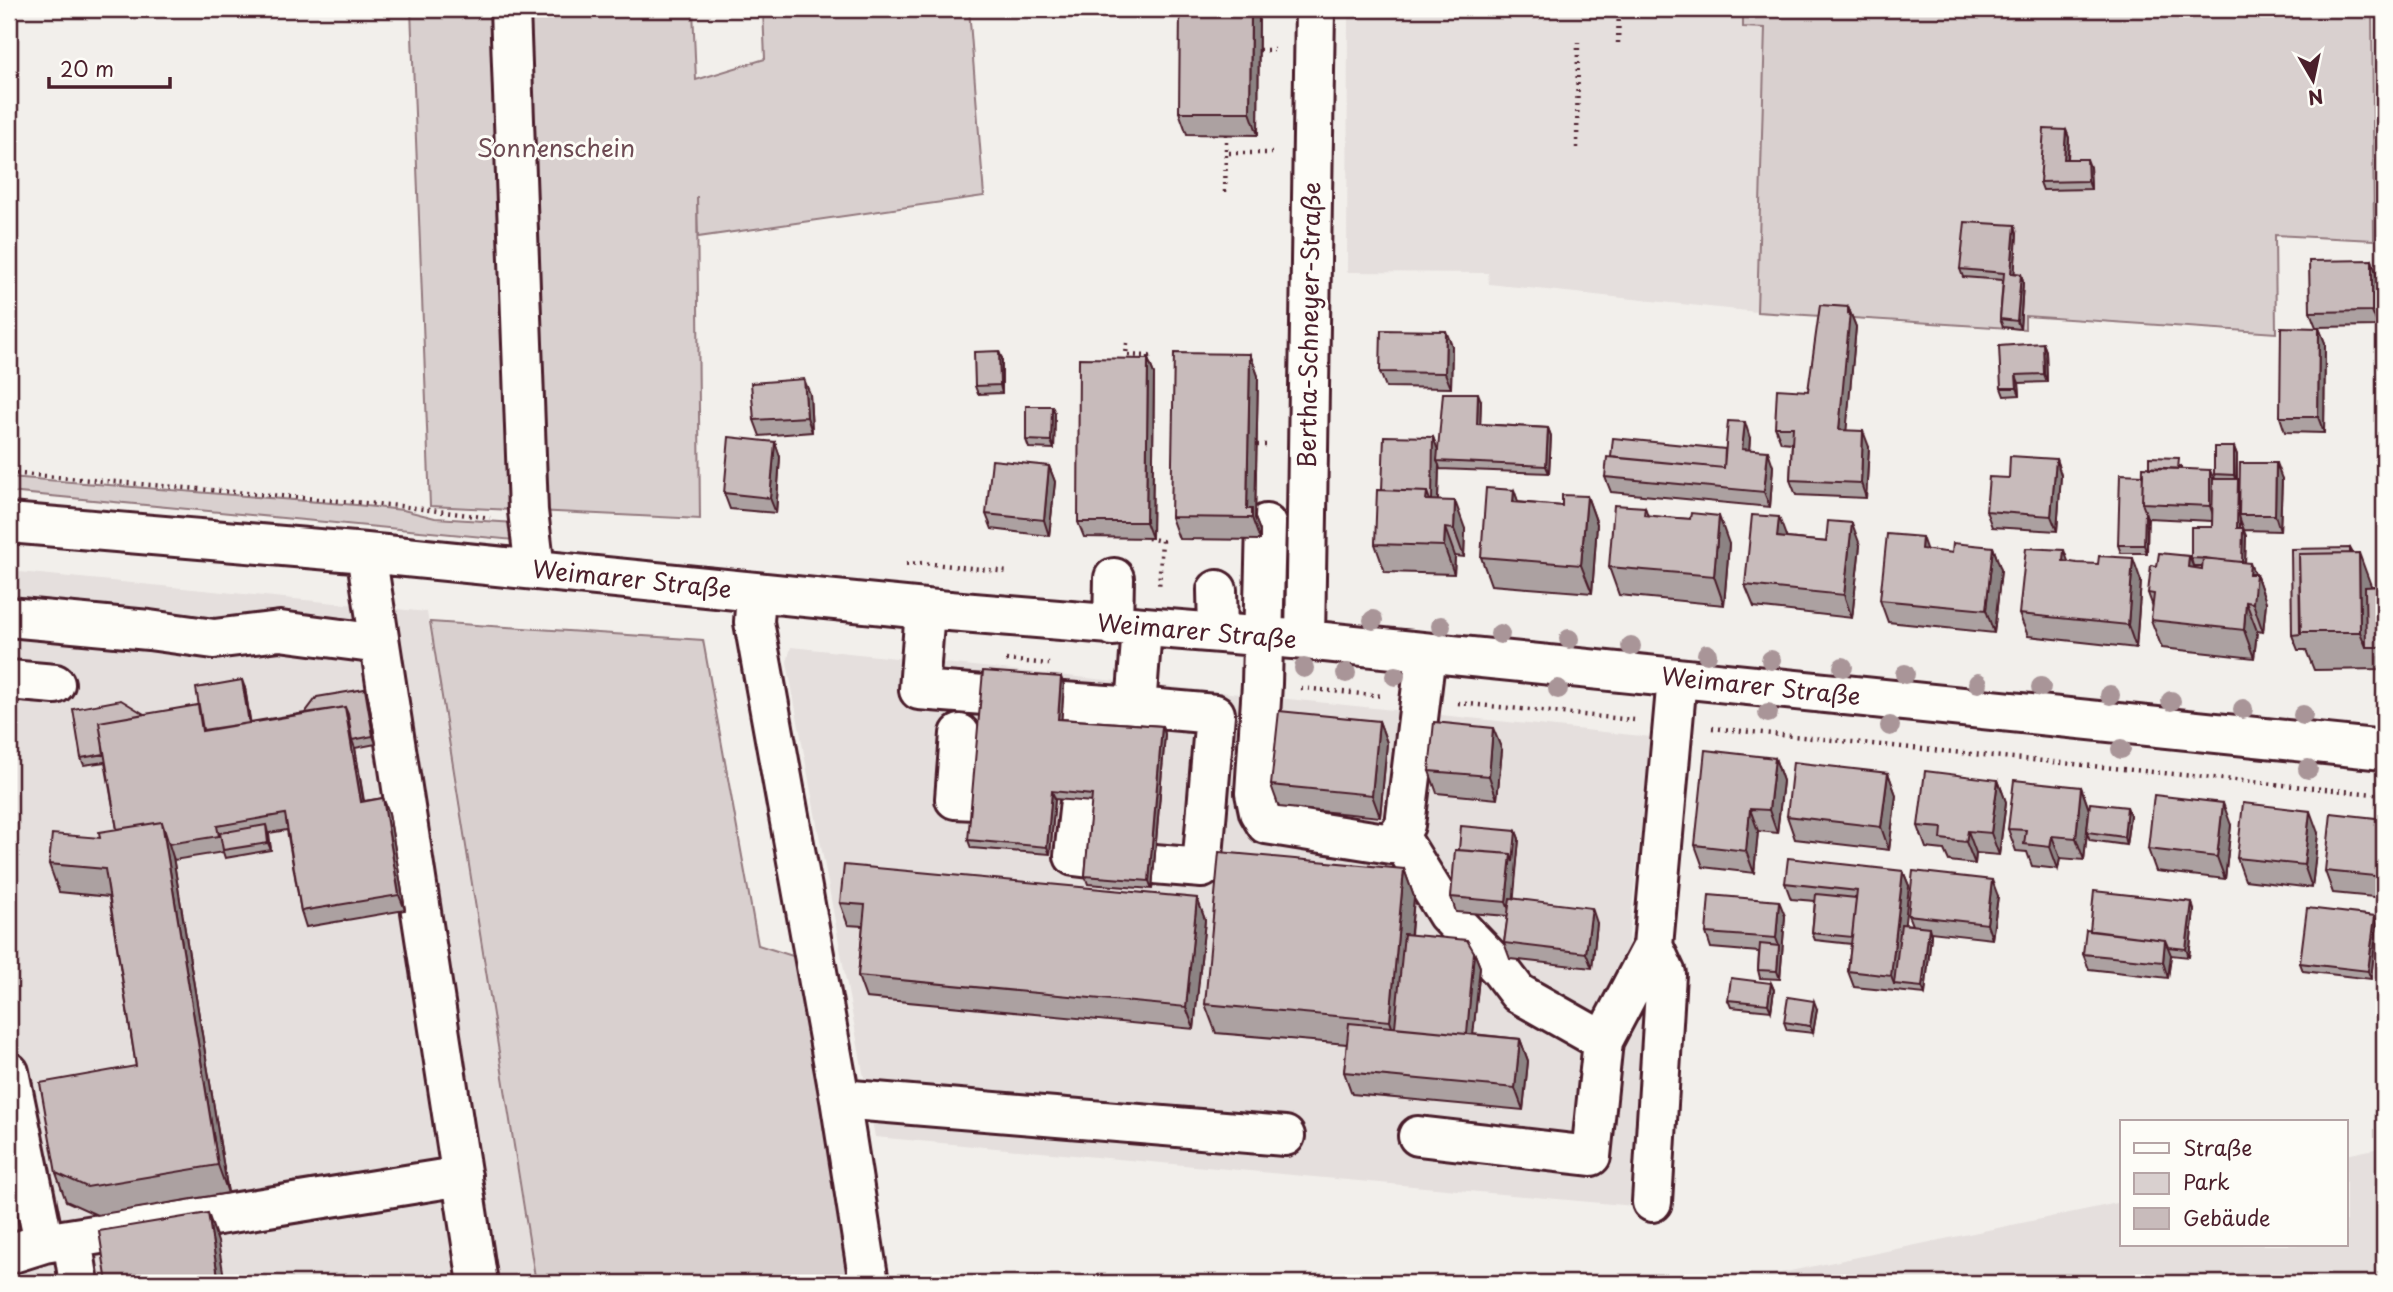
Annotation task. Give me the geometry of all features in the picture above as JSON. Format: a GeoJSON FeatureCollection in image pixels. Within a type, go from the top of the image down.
{"type":"FeatureCollection","features":[{"type":"Feature","properties":{"kind":"street"},"geometry":{"type":"LineString","coordinates":[[510,9],[529,521],[535,570]]}},
{"type":"Feature","properties":{"kind":"street","name":"Bertha-Schneyer-Straße"},"geometry":{"type":"LineString","coordinates":[[1305,640],[1315,9]]}},
{"type":"Feature","properties":{"kind":"street","name":"Weimarer Straße"},"geometry":{"type":"LineString","coordinates":[[9,523],[366,552],[925,609],[1305,640],[2384,750]]}},
{"type":"Feature","properties":{"kind":"street"},"geometry":{"type":"LineString","coordinates":[[1266,524],[1262,684],[1255,793],[1259,812],[1266,824],[1391,844],[1399,836],[1405,825],[1426,653]]}},
{"type":"Feature","properties":{"kind":"street"},"geometry":{"type":"LineString","coordinates":[[366,552],[478,1283]]}},
{"type":"Feature","properties":{"kind":"street"},"geometry":{"type":"LineString","coordinates":[[1114,578],[1128,627],[1136,707]]}},
{"type":"Feature","properties":{"kind":"street"},"geometry":{"type":"LineString","coordinates":[[1217,590],[1219,632]]}},
{"type":"Feature","properties":{"kind":"street"},"geometry":{"type":"LineString","coordinates":[[756,593],[754,622],[840,1099],[869,1283]]}},
{"type":"Feature","properties":{"kind":"street"},"geometry":{"type":"LineString","coordinates":[[925,609],[919,690],[973,694],[970,735],[955,799],[975,800]]}},
{"type":"Feature","properties":{"kind":"street"},"geometry":{"type":"LineString","coordinates":[[9,617],[214,639],[280,631],[380,644]]}},
{"type":"Feature","properties":{"kind":"street"},"geometry":{"type":"LineString","coordinates":[[1418,1136],[1591,1156],[1603,1041],[1653,946],[1677,678]]}},
{"type":"Feature","properties":{"kind":"street"},"geometry":{"type":"LineString","coordinates":[[9,681],[55,684]]}},
{"type":"Feature","properties":{"kind":"street"},"geometry":{"type":"LineString","coordinates":[[1080,711],[1136,707],[1215,715],[1202,868],[1154,864]]}},
{"type":"Feature","properties":{"kind":"street"},"geometry":{"type":"LineString","coordinates":[[1071,805],[1074,856],[1090,858]]}},
{"type":"Feature","properties":{"kind":"street"},"geometry":{"type":"LineString","coordinates":[[1399,836],[1447,914],[1499,968],[1518,993],[1603,1041]]}},
{"type":"Feature","properties":{"kind":"street"},"geometry":{"type":"LineString","coordinates":[[1652,1202],[1666,974],[1653,946]]}},
{"type":"Feature","properties":{"kind":"street"},"geometry":{"type":"LineString","coordinates":[[9,1072],[42,1245],[79,1283]]}},
{"type":"Feature","properties":{"kind":"street"},"geometry":{"type":"LineString","coordinates":[[840,1099],[1284,1136]]}},
{"type":"Feature","properties":{"kind":"street"},"geometry":{"type":"LineString","coordinates":[[42,1245],[462,1176]]}},
{"type":"Feature","properties":{"kind":"path"},"geometry":{"type":"LineString","coordinates":[[1618,43],[1619,9]]}},
{"type":"Feature","properties":{"kind":"path"},"geometry":{"type":"LineString","coordinates":[[1577,148],[1578,42]]}},
{"type":"Feature","properties":{"kind":"path"},"geometry":{"type":"LineString","coordinates":[[1226,134],[1226,192]]}},
{"type":"Feature","properties":{"kind":"path"},"geometry":{"type":"LineString","coordinates":[[1226,153],[1278,153]]}},
{"type":"Feature","properties":{"kind":"path"},"geometry":{"type":"LineString","coordinates":[[1127,344],[1126,355],[1149,356],[1149,374]]}},
{"type":"Feature","properties":{"kind":"path"},"geometry":{"type":"LineString","coordinates":[[9,473],[400,506],[427,512],[529,521]]}},
{"type":"Feature","properties":{"kind":"path"},"geometry":{"type":"LineString","coordinates":[[1148,538],[1162,541],[1159,590]]}},
{"type":"Feature","properties":{"kind":"path"},"geometry":{"type":"LineString","coordinates":[[1262,684],[2384,795]]}},
{"type":"Feature","properties":{"kind":"shaded area"},"geometry":{"type":"Polygon","coordinates":[[[1348,9],[1908,9],[1907,32],[1765,28],[1757,312],[1489,284],[1488,273],[1347,272],[1348,9]]]}},
{"type":"Feature","properties":{"kind":"shaded area"},"geometry":{"type":"Polygon","coordinates":[[[9,571],[427,612],[535,1283],[9,1283],[9,571]]]}},
{"type":"Feature","properties":{"kind":"shaded area"},"geometry":{"type":"Polygon","coordinates":[[[791,647],[1651,737],[1625,972],[1659,978],[1634,1206],[875,1137],[787,662],[791,647]]]}},
{"type":"Feature","properties":{"kind":"shaded area"},"geometry":{"type":"Polygon","coordinates":[[[2384,1147],[2384,1283],[1733,1283],[2120,1202],[2120,1246],[2348,1246],[2348,1155],[2384,1147]]]}},
{"type":"Feature","properties":{"kind":"green space","name":"Sonnenschein"},"geometry":{"type":"Polygon","coordinates":[[[411,9],[693,9],[696,80],[765,59],[763,9],[969,9],[984,196],[698,237],[697,196],[700,519],[430,506],[411,9]]]}},
{"type":"Feature","properties":{"kind":"green space"},"geometry":{"type":"Polygon","coordinates":[[[1743,9],[2372,9],[2374,240],[2275,235],[2276,333],[2025,316],[2025,329],[1757,312],[1765,28],[1743,27],[1743,9]]]}},
{"type":"Feature","properties":{"kind":"green space"},"geometry":{"type":"Polygon","coordinates":[[[9,477],[356,505],[403,510],[435,518],[516,523],[514,540],[9,492],[9,477]]]}},
{"type":"Feature","properties":{"kind":"green space"},"geometry":{"type":"Polygon","coordinates":[[[430,622],[703,640],[758,945],[796,957],[854,1283],[536,1283],[430,622]]]}},
{"type":"Feature","properties":{"kind":"building"},"geometry":{"type":"Polygon","coordinates":[[[1180,9],[1251,9],[1250,112],[1179,112],[1180,9]]]}},
{"type":"Feature","properties":{"kind":"building"},"geometry":{"type":"Polygon","coordinates":[[[2044,129],[2066,130],[2064,159],[2087,159],[2088,181],[2040,182],[2044,129]]]}},
{"type":"Feature","properties":{"kind":"building"},"geometry":{"type":"Polygon","coordinates":[[[1965,222],[2015,225],[2011,273],[2021,274],[2017,321],[2000,319],[2004,273],[1960,269],[1965,222]]]}},
{"type":"Feature","properties":{"kind":"building"},"geometry":{"type":"Polygon","coordinates":[[[2372,260],[2372,311],[2310,312],[2309,261],[2372,260]]]}},
{"type":"Feature","properties":{"kind":"building"},"geometry":{"type":"Polygon","coordinates":[[[1820,305],[1848,307],[1848,313],[1850,312],[1839,430],[1863,431],[1861,483],[1790,480],[1793,427],[1775,427],[1777,389],[1808,391],[1820,305]]]}},
{"type":"Feature","properties":{"kind":"building"},"geometry":{"type":"Polygon","coordinates":[[[2281,327],[2319,328],[2318,417],[2280,417],[2281,327]]]}},
{"type":"Feature","properties":{"kind":"building"},"geometry":{"type":"Polygon","coordinates":[[[1381,330],[1446,331],[1445,373],[1380,372],[1381,330]]]}},
{"type":"Feature","properties":{"kind":"building"},"geometry":{"type":"Polygon","coordinates":[[[2043,343],[2044,374],[2016,375],[2017,388],[2001,388],[1999,346],[2043,343]]]}},
{"type":"Feature","properties":{"kind":"building"},"geometry":{"type":"Polygon","coordinates":[[[999,351],[1000,385],[975,386],[974,352],[999,351]]]}},
{"type":"Feature","properties":{"kind":"building"},"geometry":{"type":"Polygon","coordinates":[[[1174,353],[1250,354],[1247,509],[1252,509],[1252,518],[1171,517],[1174,353]]]}},
{"type":"Feature","properties":{"kind":"building"},"geometry":{"type":"Polygon","coordinates":[[[1079,358],[1148,359],[1146,522],[1078,522],[1079,358]]]}},
{"type":"Feature","properties":{"kind":"building"},"geometry":{"type":"Polygon","coordinates":[[[804,379],[807,417],[754,420],[751,383],[804,379]]]}},
{"type":"Feature","properties":{"kind":"building"},"geometry":{"type":"Polygon","coordinates":[[[1443,393],[1478,393],[1477,424],[1548,428],[1546,466],[1437,461],[1443,393]]]}},
{"type":"Feature","properties":{"kind":"building"},"geometry":{"type":"Polygon","coordinates":[[[1026,406],[1052,406],[1051,441],[1026,440],[1026,406]]]}},
{"type":"Feature","properties":{"kind":"building"},"geometry":{"type":"Polygon","coordinates":[[[1728,421],[1745,422],[1742,449],[1768,451],[1764,492],[1605,477],[1607,457],[1724,468],[1728,421]]]}},
{"type":"Feature","properties":{"kind":"building"},"geometry":{"type":"Polygon","coordinates":[[[1384,436],[1433,437],[1432,500],[1427,492],[1382,490],[1384,436]]]}},
{"type":"Feature","properties":{"kind":"building"},"geometry":{"type":"Polygon","coordinates":[[[729,437],[775,442],[770,498],[724,493],[729,437]]]}},
{"type":"Feature","properties":{"kind":"building"},"geometry":{"type":"Polygon","coordinates":[[[1613,438],[1725,449],[1724,468],[1611,457],[1613,438]]]}},
{"type":"Feature","properties":{"kind":"building"},"geometry":{"type":"Polygon","coordinates":[[[2214,447],[2234,447],[2234,475],[2214,474],[2214,447]]]}},
{"type":"Feature","properties":{"kind":"building"},"geometry":{"type":"Polygon","coordinates":[[[2010,456],[2056,459],[2051,516],[1986,511],[1989,477],[2009,478],[2010,456]]]}},
{"type":"Feature","properties":{"kind":"building"},"geometry":{"type":"Polygon","coordinates":[[[2149,457],[2179,458],[2178,469],[2149,468],[2149,457]]]}},
{"type":"Feature","properties":{"kind":"building"},"geometry":{"type":"Polygon","coordinates":[[[992,460],[1049,466],[1044,520],[986,514],[992,460]]]}},
{"type":"Feature","properties":{"kind":"building"},"geometry":{"type":"Polygon","coordinates":[[[2240,463],[2276,463],[2275,515],[2239,515],[2240,463]]]}},
{"type":"Feature","properties":{"kind":"building"},"geometry":{"type":"Polygon","coordinates":[[[2143,467],[2210,470],[2210,506],[2142,503],[2143,467]]]}},
{"type":"Feature","properties":{"kind":"building"},"geometry":{"type":"Polygon","coordinates":[[[2120,474],[2143,475],[2144,545],[2118,545],[2120,474]]]}},
{"type":"Feature","properties":{"kind":"building"},"geometry":{"type":"Polygon","coordinates":[[[2213,479],[2238,479],[2237,528],[2243,528],[2242,562],[2191,558],[2191,527],[2212,527],[2213,479]]]}},
{"type":"Feature","properties":{"kind":"building"},"geometry":{"type":"Polygon","coordinates":[[[1486,488],[1514,490],[1513,502],[1562,506],[1562,495],[1587,496],[1581,565],[1481,557],[1486,488]]]}},
{"type":"Feature","properties":{"kind":"building"},"geometry":{"type":"Polygon","coordinates":[[[1377,490],[1427,492],[1426,500],[1455,501],[1454,529],[1445,528],[1444,546],[1375,544],[1377,490]]]}},
{"type":"Feature","properties":{"kind":"building"},"geometry":{"type":"Polygon","coordinates":[[[1614,505],[1645,507],[1644,515],[1690,519],[1691,513],[1719,516],[1714,576],[1609,567],[1614,505]]]}},
{"type":"Feature","properties":{"kind":"building"},"geometry":{"type":"Polygon","coordinates":[[[1752,515],[1779,517],[1777,537],[1826,542],[1828,521],[1852,523],[1844,595],[1745,585],[1752,515]]]}},
{"type":"Feature","properties":{"kind":"building"},"geometry":{"type":"Polygon","coordinates":[[[1887,534],[1922,537],[1921,549],[1952,553],[1953,543],[1993,547],[1986,610],[1880,600],[1887,534]]]}},
{"type":"Feature","properties":{"kind":"building"},"geometry":{"type":"Polygon","coordinates":[[[2026,548],[2064,550],[2063,561],[2077,563],[2098,564],[2099,556],[2133,558],[2128,625],[2019,614],[2026,548]]]}},
{"type":"Feature","properties":{"kind":"building"},"geometry":{"type":"Polygon","coordinates":[[[2350,548],[2350,553],[2299,554],[2301,634],[2292,635],[2291,549],[2350,548]]]}},
{"type":"Feature","properties":{"kind":"building"},"geometry":{"type":"Polygon","coordinates":[[[2159,553],[2189,556],[2188,567],[2202,569],[2203,558],[2250,563],[2249,574],[2256,574],[2253,603],[2246,602],[2244,630],[2151,620],[2154,594],[2148,593],[2151,565],[2157,566],[2159,553]]]}},
{"type":"Feature","properties":{"kind":"building"},"geometry":{"type":"Polygon","coordinates":[[[2359,553],[2360,632],[2300,632],[2299,554],[2359,553]]]}},
{"type":"Feature","properties":{"kind":"building"},"geometry":{"type":"Polygon","coordinates":[[[2384,586],[2384,647],[2366,647],[2365,587],[2384,586]]]}},
{"type":"Feature","properties":{"kind":"building"},"geometry":{"type":"Polygon","coordinates":[[[983,671],[1061,677],[1058,719],[1162,726],[1149,881],[1085,876],[1092,795],[1052,791],[1047,847],[968,840],[983,671]]]}},
{"type":"Feature","properties":{"kind":"building"},"geometry":{"type":"Polygon","coordinates":[[[242,680],[249,723],[203,730],[196,688],[242,680]]]}},
{"type":"Feature","properties":{"kind":"building"},"geometry":{"type":"Polygon","coordinates":[[[365,689],[373,736],[352,740],[345,707],[305,713],[317,697],[365,689]]]}},
{"type":"Feature","properties":{"kind":"building"},"geometry":{"type":"Polygon","coordinates":[[[121,700],[144,714],[99,722],[104,754],[81,758],[73,709],[121,700]]]}},
{"type":"Feature","properties":{"kind":"building"},"geometry":{"type":"Polygon","coordinates":[[[198,705],[202,731],[345,707],[361,802],[383,798],[399,895],[301,911],[285,814],[217,826],[219,836],[169,844],[162,822],[117,829],[99,722],[198,705]]]}},
{"type":"Feature","properties":{"kind":"building"},"geometry":{"type":"Polygon","coordinates":[[[1279,711],[1379,721],[1372,795],[1271,785],[1279,711]]]}},
{"type":"Feature","properties":{"kind":"building"},"geometry":{"type":"Polygon","coordinates":[[[1434,722],[1493,728],[1489,776],[1429,771],[1434,722]]]}},
{"type":"Feature","properties":{"kind":"building"},"geometry":{"type":"Polygon","coordinates":[[[1705,750],[1775,758],[1769,810],[1750,809],[1746,851],[1695,845],[1705,750]]]}},
{"type":"Feature","properties":{"kind":"building"},"geometry":{"type":"Polygon","coordinates":[[[1793,762],[1888,773],[1881,827],[1787,816],[1793,762]]]}},
{"type":"Feature","properties":{"kind":"building"},"geometry":{"type":"Polygon","coordinates":[[[1925,771],[1998,780],[1991,833],[1968,831],[1966,842],[1941,839],[1942,828],[1918,826],[1925,771]]]}},
{"type":"Feature","properties":{"kind":"building"},"geometry":{"type":"Polygon","coordinates":[[[2014,780],[2081,787],[2076,838],[2052,836],[2050,847],[2024,844],[2026,830],[2008,829],[2014,780]]]}},
{"type":"Feature","properties":{"kind":"building"},"geometry":{"type":"Polygon","coordinates":[[[2154,795],[2223,803],[2217,857],[2148,849],[2154,795]]]}},
{"type":"Feature","properties":{"kind":"building"},"geometry":{"type":"Polygon","coordinates":[[[2090,803],[2127,807],[2124,837],[2087,832],[2090,803]]]}},
{"type":"Feature","properties":{"kind":"building"},"geometry":{"type":"Polygon","coordinates":[[[2243,803],[2310,811],[2304,865],[2237,858],[2243,803]]]}},
{"type":"Feature","properties":{"kind":"building"},"geometry":{"type":"Polygon","coordinates":[[[2331,813],[2384,819],[2384,877],[2325,871],[2331,813]]]}},
{"type":"Feature","properties":{"kind":"building"},"geometry":{"type":"Polygon","coordinates":[[[162,822],[218,1165],[87,1187],[56,1173],[40,1083],[136,1066],[105,869],[49,864],[52,834],[100,838],[99,832],[162,822]]]}},
{"type":"Feature","properties":{"kind":"building"},"geometry":{"type":"Polygon","coordinates":[[[266,825],[268,843],[223,850],[220,833],[266,825]]]}},
{"type":"Feature","properties":{"kind":"building"},"geometry":{"type":"Polygon","coordinates":[[[1461,826],[1516,831],[1513,862],[1511,854],[1459,850],[1461,826]]]}},
{"type":"Feature","properties":{"kind":"building"},"geometry":{"type":"Polygon","coordinates":[[[1455,850],[1511,854],[1506,902],[1451,897],[1455,850]]]}},
{"type":"Feature","properties":{"kind":"building"},"geometry":{"type":"Polygon","coordinates":[[[1219,852],[1404,869],[1390,1021],[1205,1004],[1219,852]]]}},
{"type":"Feature","properties":{"kind":"building"},"geometry":{"type":"Polygon","coordinates":[[[1788,858],[1903,871],[1891,976],[1848,971],[1857,891],[1785,883],[1788,858]]]}},
{"type":"Feature","properties":{"kind":"building"},"geometry":{"type":"Polygon","coordinates":[[[844,865],[1197,898],[1186,1007],[858,976],[865,905],[840,903],[844,865]]]}},
{"type":"Feature","properties":{"kind":"building"},"geometry":{"type":"Polygon","coordinates":[[[1913,871],[1992,880],[1987,924],[1908,915],[1913,871]]]}},
{"type":"Feature","properties":{"kind":"building"},"geometry":{"type":"Polygon","coordinates":[[[2094,891],[2192,902],[2186,949],[2168,947],[2165,940],[2090,931],[2094,891]]]}},
{"type":"Feature","properties":{"kind":"building"},"geometry":{"type":"Polygon","coordinates":[[[1816,894],[1856,898],[1852,937],[1812,933],[1816,894]]]}},
{"type":"Feature","properties":{"kind":"building"},"geometry":{"type":"Polygon","coordinates":[[[1709,895],[1779,901],[1776,938],[1706,933],[1709,895]]]}},
{"type":"Feature","properties":{"kind":"building"},"geometry":{"type":"Polygon","coordinates":[[[1510,898],[1592,908],[1586,953],[1504,943],[1510,898]]]}},
{"type":"Feature","properties":{"kind":"building"},"geometry":{"type":"Polygon","coordinates":[[[2307,908],[2375,916],[2368,971],[2300,963],[2307,908]]]}},
{"type":"Feature","properties":{"kind":"building"},"geometry":{"type":"Polygon","coordinates":[[[1901,924],[1929,927],[1922,987],[1894,984],[1901,924]]]}},
{"type":"Feature","properties":{"kind":"building"},"geometry":{"type":"Polygon","coordinates":[[[2086,930],[2165,940],[2163,962],[2083,954],[2086,930]]]}},
{"type":"Feature","properties":{"kind":"building"},"geometry":{"type":"Polygon","coordinates":[[[1404,934],[1467,940],[1474,952],[1467,1034],[1395,1027],[1404,934]]]}},
{"type":"Feature","properties":{"kind":"building"},"geometry":{"type":"Polygon","coordinates":[[[1760,944],[1779,946],[1777,971],[1758,970],[1760,944]]]}},
{"type":"Feature","properties":{"kind":"building"},"geometry":{"type":"Polygon","coordinates":[[[1731,978],[1771,983],[1768,1004],[1728,1000],[1731,978]]]}},
{"type":"Feature","properties":{"kind":"building"},"geometry":{"type":"Polygon","coordinates":[[[1788,997],[1814,1001],[1810,1026],[1784,1022],[1788,997]]]}},
{"type":"Feature","properties":{"kind":"building"},"geometry":{"type":"Polygon","coordinates":[[[1349,1023],[1520,1039],[1515,1088],[1344,1072],[1349,1023]]]}},
{"type":"Feature","properties":{"kind":"building"},"geometry":{"type":"Polygon","coordinates":[[[208,1213],[219,1283],[107,1283],[99,1231],[208,1213]]]}}]}
